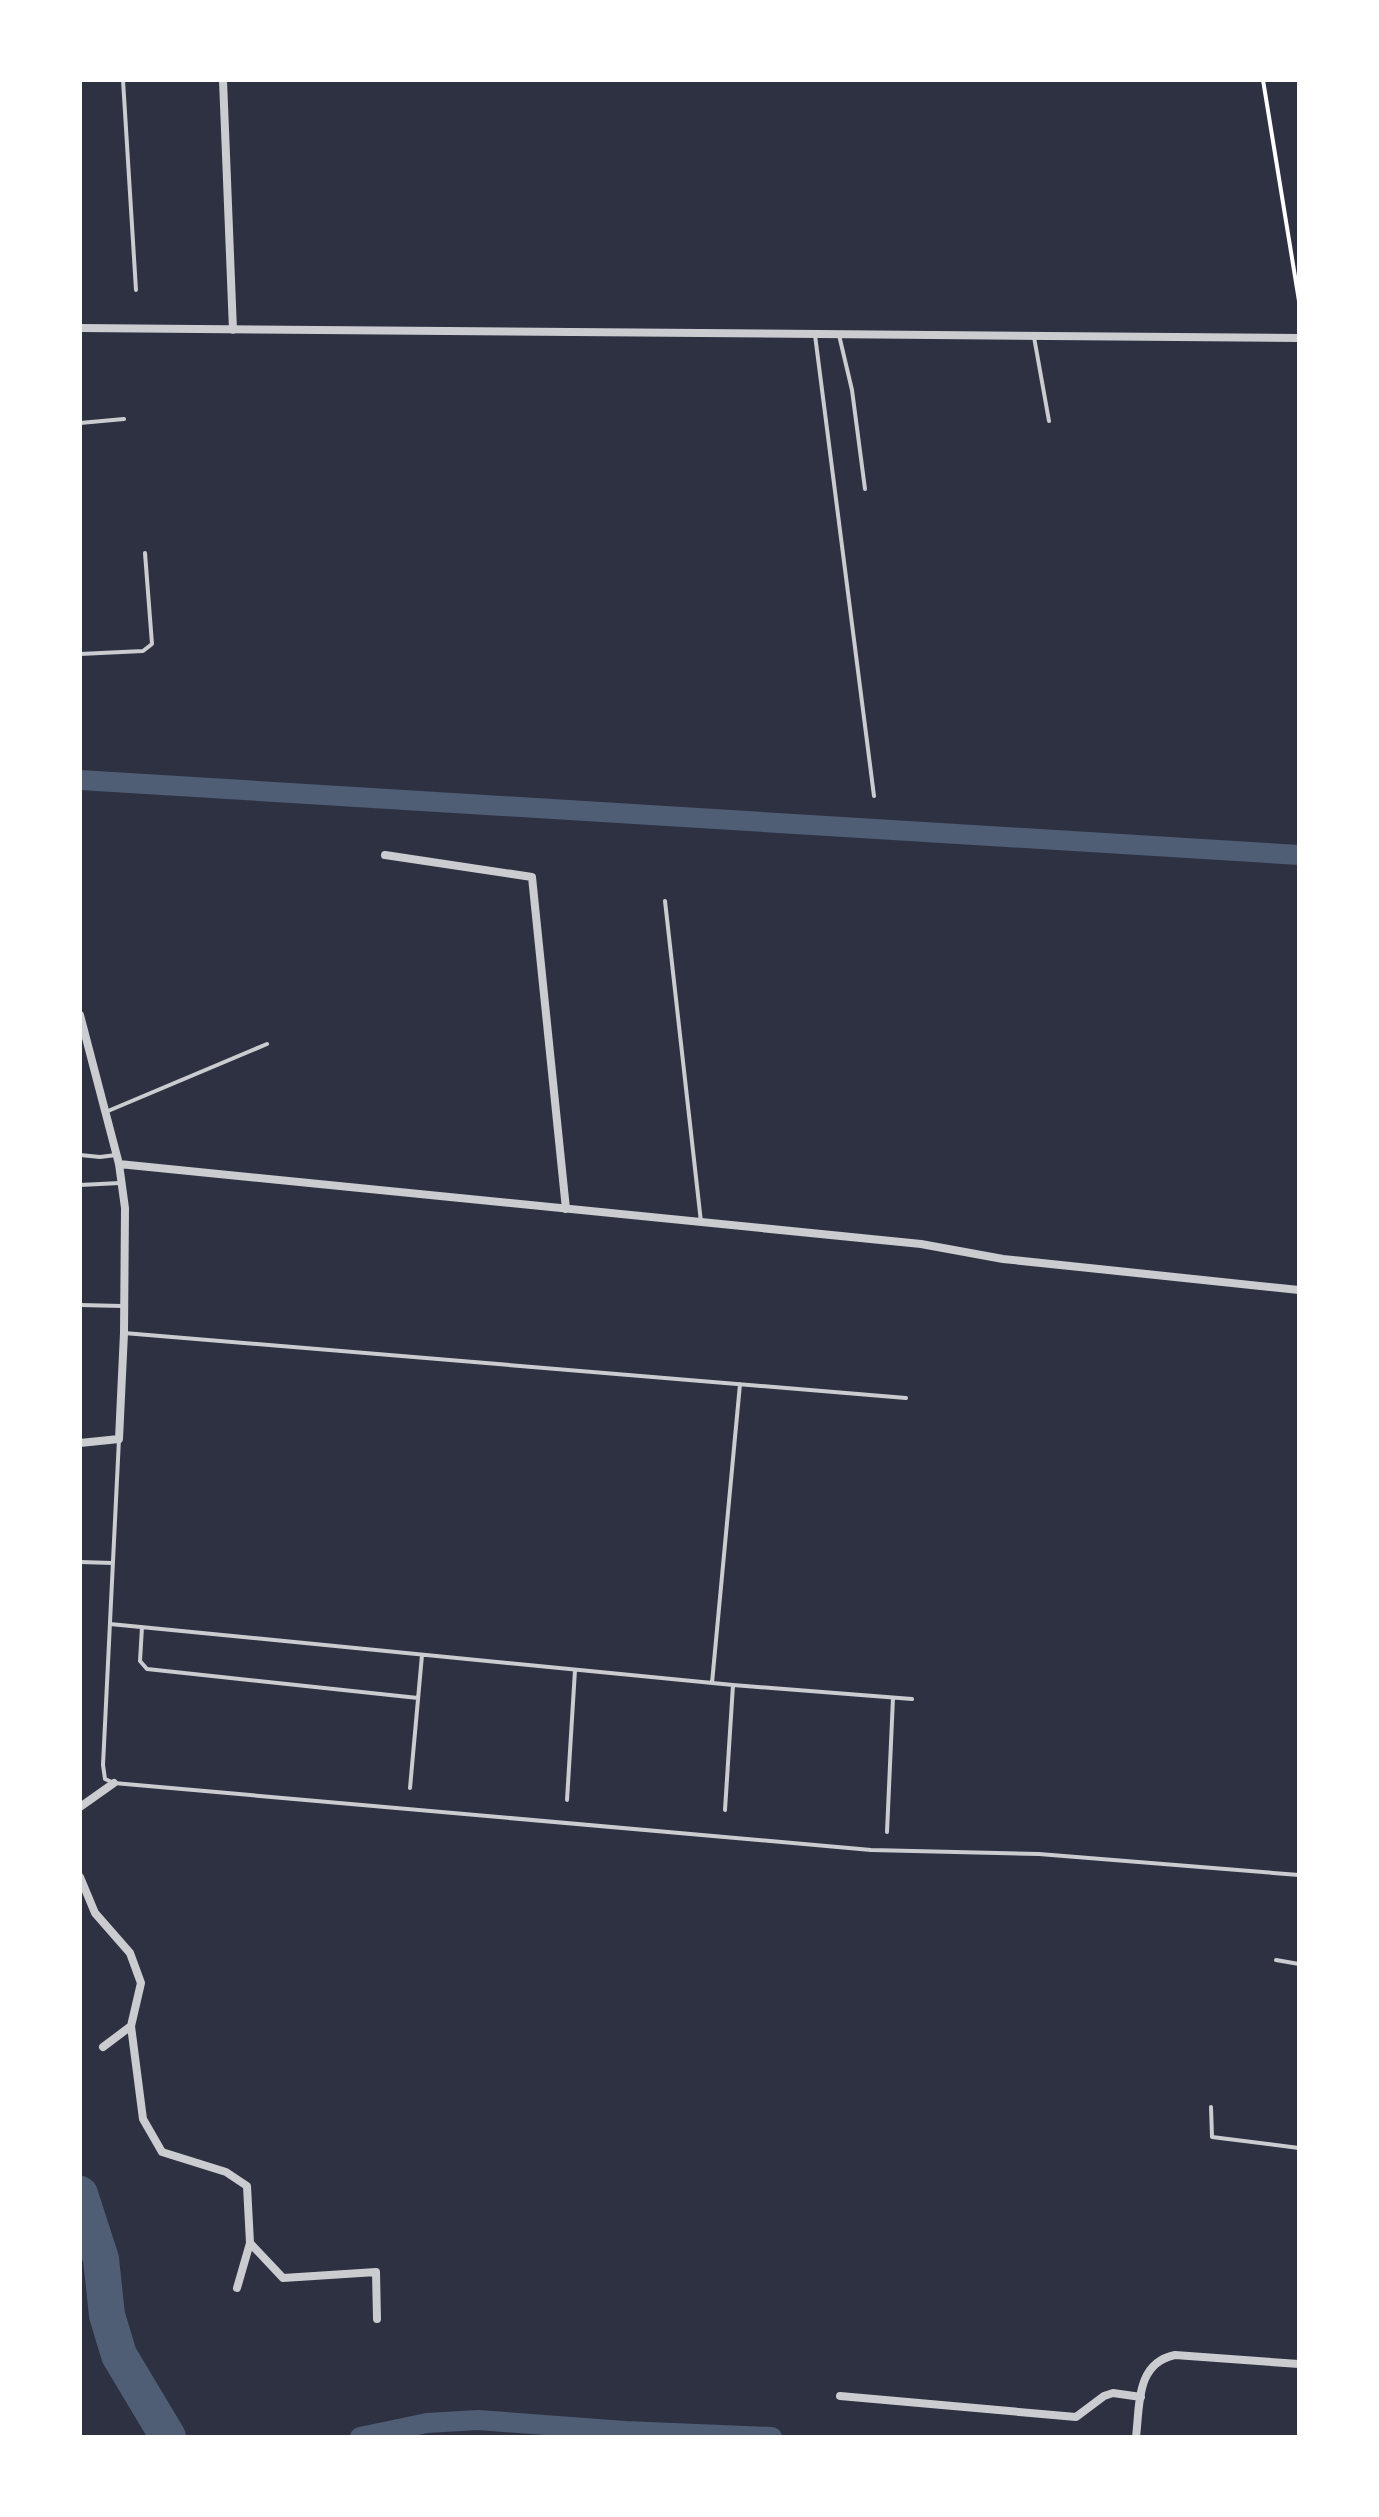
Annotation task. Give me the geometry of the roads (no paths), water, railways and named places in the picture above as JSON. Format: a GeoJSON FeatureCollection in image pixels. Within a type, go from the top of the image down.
{"type":"FeatureCollection","features":[{"type":"Feature","properties":{"kind":"street"},"geometry":{"type":"LineString","coordinates":[[223,80],[233,330]]}},
{"type":"Feature","properties":{"kind":"street"},"geometry":{"type":"LineString","coordinates":[[80,328],[1299,338]]}},
{"type":"Feature","properties":{"kind":"street"},"geometry":{"type":"LineString","coordinates":[[385,855],[532,877],[566,1209]]}},
{"type":"Feature","properties":{"kind":"street"},"geometry":{"type":"LineString","coordinates":[[80,1015],[84,1047],[117,1160],[127,1229],[119,1439],[80,1443]]}},
{"type":"Feature","properties":{"kind":"street"},"geometry":{"type":"LineString","coordinates":[[117,1160],[921,1244],[1003,1259],[1299,1290]]}},
{"type":"Feature","properties":{"kind":"street"},"geometry":{"type":"LineString","coordinates":[[80,1807],[114,1783]]}},
{"type":"Feature","properties":{"kind":"street"},"geometry":{"type":"LineString","coordinates":[[80,1877],[95,1913],[130,1953],[141,1983],[131,2026],[143,2119],[162,2152],[226,2172],[247,2186],[250,2243],[237,2288]]}},
{"type":"Feature","properties":{"kind":"street"},"geometry":{"type":"LineString","coordinates":[[103,2047],[131,2026]]}},
{"type":"Feature","properties":{"kind":"street"},"geometry":{"type":"LineString","coordinates":[[250,2243],[283,2278],[376,2272],[377,2319]]}},
{"type":"Feature","properties":{"kind":"street"},"geometry":{"type":"LineString","coordinates":[[1136,2437],[1146,2376],[1161,2358],[1175,2355],[1299,2364]]}},
{"type":"Feature","properties":{"kind":"street"},"geometry":{"type":"LineString","coordinates":[[840,2396],[1076,2417],[1113,2393],[1141,2397]]}},
{"type":"Feature","properties":{"kind":"lane"},"geometry":{"type":"LineString","coordinates":[[123,80],[136,290]]}},
{"type":"Feature","properties":{"kind":"lane"},"geometry":{"type":"LineString","coordinates":[[815,335],[874,796]]}},
{"type":"Feature","properties":{"kind":"lane"},"geometry":{"type":"LineString","coordinates":[[839,335],[852,390],[865,489]]}},
{"type":"Feature","properties":{"kind":"lane"},"geometry":{"type":"LineString","coordinates":[[1034,337],[1049,421]]}},
{"type":"Feature","properties":{"kind":"lane"},"geometry":{"type":"LineString","coordinates":[[80,423],[124,419]]}},
{"type":"Feature","properties":{"kind":"lane"},"geometry":{"type":"LineString","coordinates":[[80,654],[143,651],[152,644],[145,553]]}},
{"type":"Feature","properties":{"kind":"lane"},"geometry":{"type":"LineString","coordinates":[[665,901],[701,1222]]}},
{"type":"Feature","properties":{"kind":"lane"},"geometry":{"type":"LineString","coordinates":[[105,1112],[267,1044]]}},
{"type":"Feature","properties":{"kind":"lane"},"geometry":{"type":"LineString","coordinates":[[80,1155],[117,1160]]}},
{"type":"Feature","properties":{"kind":"lane"},"geometry":{"type":"LineString","coordinates":[[80,1185],[122,1183]]}},
{"type":"Feature","properties":{"kind":"lane"},"geometry":{"type":"LineString","coordinates":[[80,1305],[124,1306]]}},
{"type":"Feature","properties":{"kind":"lane"},"geometry":{"type":"LineString","coordinates":[[124,1333],[906,1398]]}},
{"type":"Feature","properties":{"kind":"lane"},"geometry":{"type":"LineString","coordinates":[[712,1683],[740,1384]]}},
{"type":"Feature","properties":{"kind":"lane"},"geometry":{"type":"LineString","coordinates":[[119,1439],[103,1773],[105,1779],[114,1783],[871,1850],[1039,1854],[1299,1875]]}},
{"type":"Feature","properties":{"kind":"lane"},"geometry":{"type":"LineString","coordinates":[[80,1562],[113,1563]]}},
{"type":"Feature","properties":{"kind":"lane"},"geometry":{"type":"LineString","coordinates":[[110,1624],[733,1685],[912,1699]]}},
{"type":"Feature","properties":{"kind":"lane"},"geometry":{"type":"LineString","coordinates":[[142,1627],[140,1661],[147,1669],[418,1698]]}},
{"type":"Feature","properties":{"kind":"lane"},"geometry":{"type":"LineString","coordinates":[[410,1788],[422,1655]]}},
{"type":"Feature","properties":{"kind":"lane"},"geometry":{"type":"LineString","coordinates":[[567,1800],[575,1670]]}},
{"type":"Feature","properties":{"kind":"lane"},"geometry":{"type":"LineString","coordinates":[[725,1810],[733,1685]]}},
{"type":"Feature","properties":{"kind":"lane"},"geometry":{"type":"LineString","coordinates":[[887,1832],[893,1698]]}},
{"type":"Feature","properties":{"kind":"lane"},"geometry":{"type":"LineString","coordinates":[[1276,1960],[1299,1964]]}},
{"type":"Feature","properties":{"kind":"lane"},"geometry":{"type":"LineString","coordinates":[[1211,2107],[1212,2137],[1299,2148]]}},
{"type":"Feature","properties":{"kind":"waterway"},"geometry":{"type":"LineString","coordinates":[[80,780],[1299,855]]}},
{"type":"Feature","properties":{"kind":"waterway"},"geometry":{"type":"LineString","coordinates":[[80,2194],[101,2259],[107,2315],[119,2355],[168,2437]]}},
{"type":"Feature","properties":{"kind":"waterway"},"geometry":{"type":"LineString","coordinates":[[360,2437],[427,2423],[478,2420],[625,2431],[772,2437]]}}]}
